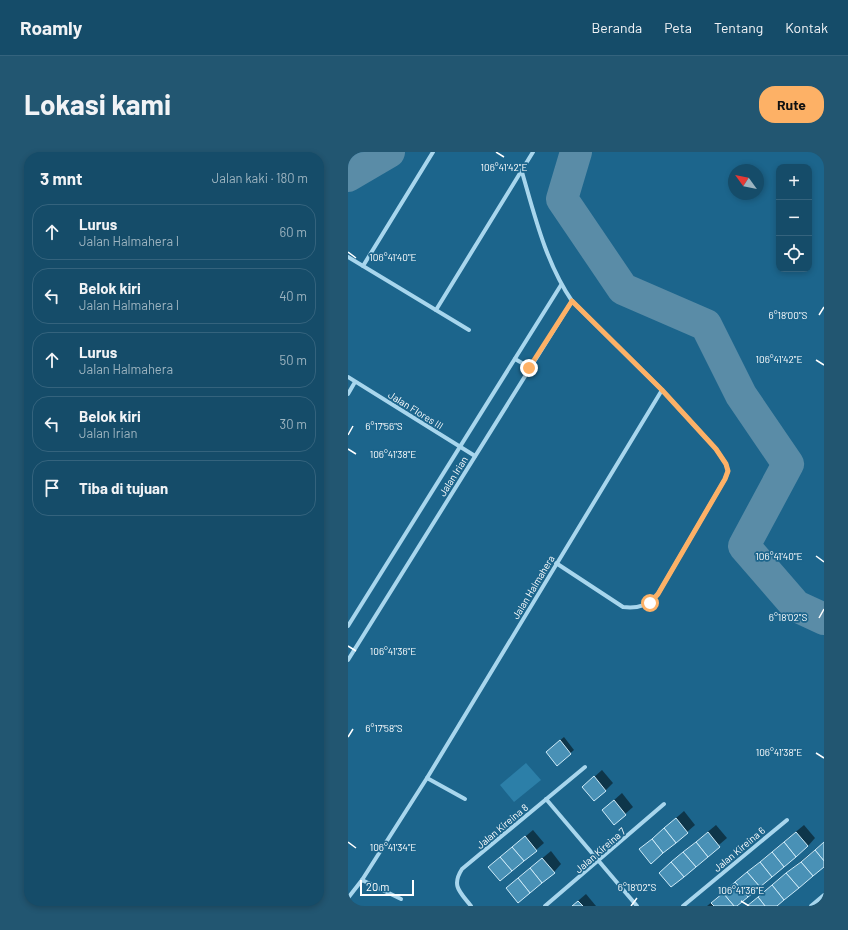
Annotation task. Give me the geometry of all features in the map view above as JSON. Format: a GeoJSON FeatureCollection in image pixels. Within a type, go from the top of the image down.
{"type":"FeatureCollection","features":[{"type":"Feature","properties":{"kind":"street"},"geometry":{"type":"LineString","coordinates":[[363,266],[433,152]]}},
{"type":"Feature","properties":{"kind":"street"},"geometry":{"type":"LineString","coordinates":[[436,310],[533,152]]}},
{"type":"Feature","properties":{"kind":"street"},"geometry":{"type":"LineString","coordinates":[[522,172],[540,235],[561,285],[572,301],[662,390],[716,449],[726,464],[728,471],[725,479],[658,594],[650,603],[636,608],[623,607],[556,563]]}},
{"type":"Feature","properties":{"kind":"street"},"geometry":{"type":"LineString","coordinates":[[348,257],[469,330]]}},
{"type":"Feature","properties":{"kind":"street","name":"Jalan Irian"},"geometry":{"type":"LineString","coordinates":[[348,626],[561,285]]}},
{"type":"Feature","properties":{"kind":"street","name":"Jalan Irian"},"geometry":{"type":"LineString","coordinates":[[348,660],[572,301]]}},
{"type":"Feature","properties":{"kind":"street"},"geometry":{"type":"LineString","coordinates":[[516,359],[529,368]]}},
{"type":"Feature","properties":{"kind":"street","name":"Jalan Flores III"},"geometry":{"type":"LineString","coordinates":[[348,377],[475,456]]}},
{"type":"Feature","properties":{"kind":"street"},"geometry":{"type":"LineString","coordinates":[[348,394],[355,382]]}},
{"type":"Feature","properties":{"kind":"street","name":"Jalan Halmahera"},"geometry":{"type":"LineString","coordinates":[[348,898],[362,880],[427,778],[662,390]]}},
{"type":"Feature","properties":{"kind":"street","name":"Jalan Kireina 8"},"geometry":{"type":"LineString","coordinates":[[471,906],[459,891],[456,884],[457,877],[462,869],[585,767]]}},
{"type":"Feature","properties":{"kind":"street"},"geometry":{"type":"LineString","coordinates":[[427,778],[465,799]]}},
{"type":"Feature","properties":{"kind":"street"},"geometry":{"type":"LineString","coordinates":[[546,799],[637,906]]}},
{"type":"Feature","properties":{"kind":"street","name":"Jalan Kireina 7"},"geometry":{"type":"LineString","coordinates":[[545,906],[664,804]]}},
{"type":"Feature","properties":{"kind":"street","name":"Jalan Kireina 6"},"geometry":{"type":"LineString","coordinates":[[683,906],[787,820]]}},
{"type":"Feature","properties":{"kind":"street"},"geometry":{"type":"LineString","coordinates":[[362,880],[401,898]]}},
{"type":"Feature","properties":{"kind":"street"},"geometry":{"type":"LineString","coordinates":[[811,906],[824,895]]}},
{"type":"Feature","properties":{"kind":"shaded area"},"geometry":{"type":"Polygon","coordinates":[[[526,763],[541,780],[514,802],[500,785],[526,763]]]}},
{"type":"Feature","properties":{"kind":"building"},"geometry":{"type":"Polygon","coordinates":[[[560,740],[571,754],[557,766],[546,752],[560,740]]]}},
{"type":"Feature","properties":{"kind":"building"},"geometry":{"type":"Polygon","coordinates":[[[594,776],[606,791],[594,801],[582,787],[594,776]]]}},
{"type":"Feature","properties":{"kind":"building"},"geometry":{"type":"Polygon","coordinates":[[[614,800],[626,815],[614,825],[602,810],[614,800]]]}},
{"type":"Feature","properties":{"kind":"building"},"geometry":{"type":"Polygon","coordinates":[[[676,818],[688,833],[676,843],[664,828],[676,818]]]}},
{"type":"Feature","properties":{"kind":"building"},"geometry":{"type":"Polygon","coordinates":[[[664,828],[676,843],[663,853],[652,839],[664,828]]]}},
{"type":"Feature","properties":{"kind":"building"},"geometry":{"type":"Polygon","coordinates":[[[708,832],[720,847],[708,857],[696,842],[708,832]]]}},
{"type":"Feature","properties":{"kind":"building"},"geometry":{"type":"Polygon","coordinates":[[[796,832],[808,846],[796,857],[784,842],[796,832]]]}},
{"type":"Feature","properties":{"kind":"building"},"geometry":{"type":"Polygon","coordinates":[[[525,836],[537,851],[524,861],[512,847],[525,836]]]}},
{"type":"Feature","properties":{"kind":"building"},"geometry":{"type":"Polygon","coordinates":[[[652,839],[663,853],[651,864],[639,849],[652,839]]]}},
{"type":"Feature","properties":{"kind":"building"},"geometry":{"type":"Polygon","coordinates":[[[696,842],[708,857],[696,867],[683,852],[696,842]]]}},
{"type":"Feature","properties":{"kind":"building"},"geometry":{"type":"Polygon","coordinates":[[[784,842],[796,857],[784,867],[772,852],[784,842]]]}},
{"type":"Feature","properties":{"kind":"building"},"geometry":{"type":"Polygon","coordinates":[[[824,842],[824,861],[815,850],[824,842]]]}},
{"type":"Feature","properties":{"kind":"building"},"geometry":{"type":"Polygon","coordinates":[[[512,847],[524,861],[512,871],[500,857],[512,847]]]}},
{"type":"Feature","properties":{"kind":"building"},"geometry":{"type":"Polygon","coordinates":[[[815,850],[824,861],[824,867],[813,876],[801,862],[815,850]]]}},
{"type":"Feature","properties":{"kind":"building"},"geometry":{"type":"Polygon","coordinates":[[[683,852],[696,867],[684,877],[671,862],[683,852]]]}},
{"type":"Feature","properties":{"kind":"building"},"geometry":{"type":"Polygon","coordinates":[[[772,852],[784,867],[772,877],[760,862],[772,852]]]}},
{"type":"Feature","properties":{"kind":"building"},"geometry":{"type":"Polygon","coordinates":[[[500,857],[512,871],[500,881],[488,867],[500,857]]]}},
{"type":"Feature","properties":{"kind":"building"},"geometry":{"type":"Polygon","coordinates":[[[542,858],[555,873],[542,883],[530,868],[542,858]]]}},
{"type":"Feature","properties":{"kind":"building"},"geometry":{"type":"Polygon","coordinates":[[[671,862],[684,877],[671,887],[659,873],[671,862]]]}},
{"type":"Feature","properties":{"kind":"building"},"geometry":{"type":"Polygon","coordinates":[[[760,862],[772,877],[760,887],[747,872],[760,862]]]}},
{"type":"Feature","properties":{"kind":"building"},"geometry":{"type":"Polygon","coordinates":[[[801,862],[813,876],[799,888],[786,873],[801,862]]]}},
{"type":"Feature","properties":{"kind":"building"},"geometry":{"type":"Polygon","coordinates":[[[530,868],[542,883],[530,893],[518,878],[530,868]]]}},
{"type":"Feature","properties":{"kind":"building"},"geometry":{"type":"Polygon","coordinates":[[[747,872],[760,887],[748,897],[735,882],[747,872]]]}},
{"type":"Feature","properties":{"kind":"building"},"geometry":{"type":"Polygon","coordinates":[[[786,873],[799,888],[784,900],[772,885],[786,873]]]}},
{"type":"Feature","properties":{"kind":"building"},"geometry":{"type":"Polygon","coordinates":[[[518,878],[530,893],[518,903],[506,888],[518,878]]]}},
{"type":"Feature","properties":{"kind":"building"},"geometry":{"type":"Polygon","coordinates":[[[735,882],[748,897],[737,906],[734,906],[723,893],[735,882]]]}},
{"type":"Feature","properties":{"kind":"building"},"geometry":{"type":"Polygon","coordinates":[[[772,885],[784,900],[777,906],[765,906],[758,897],[772,885]]]}},
{"type":"Feature","properties":{"kind":"building"},"geometry":{"type":"Polygon","coordinates":[[[723,893],[734,906],[714,906],[711,903],[723,893]]]}},
{"type":"Feature","properties":{"kind":"building"},"geometry":{"type":"Polygon","coordinates":[[[758,897],[765,906],[747,906],[758,897]]]}},
{"type":"Feature","properties":{"kind":"building"},"geometry":{"type":"Polygon","coordinates":[[[578,901],[583,906],[572,906],[578,901]]]}},
{"type":"Feature","properties":{"kind":"waterway"},"geometry":{"type":"LineString","coordinates":[[348,176],[389,152]]}},
{"type":"Feature","properties":{"kind":"waterway"},"geometry":{"type":"LineString","coordinates":[[576,152],[562,199],[623,289],[706,325],[741,395],[788,464],[744,546],[796,606],[824,619]]}},
{"type":"Feature","properties":{"kind":"route"},"geometry":{"type":"LineString","coordinates":[[529,368],[572,301],[662,390],[716,449],[726,464],[728,471],[725,479],[658,594],[650,603]]}}]}
